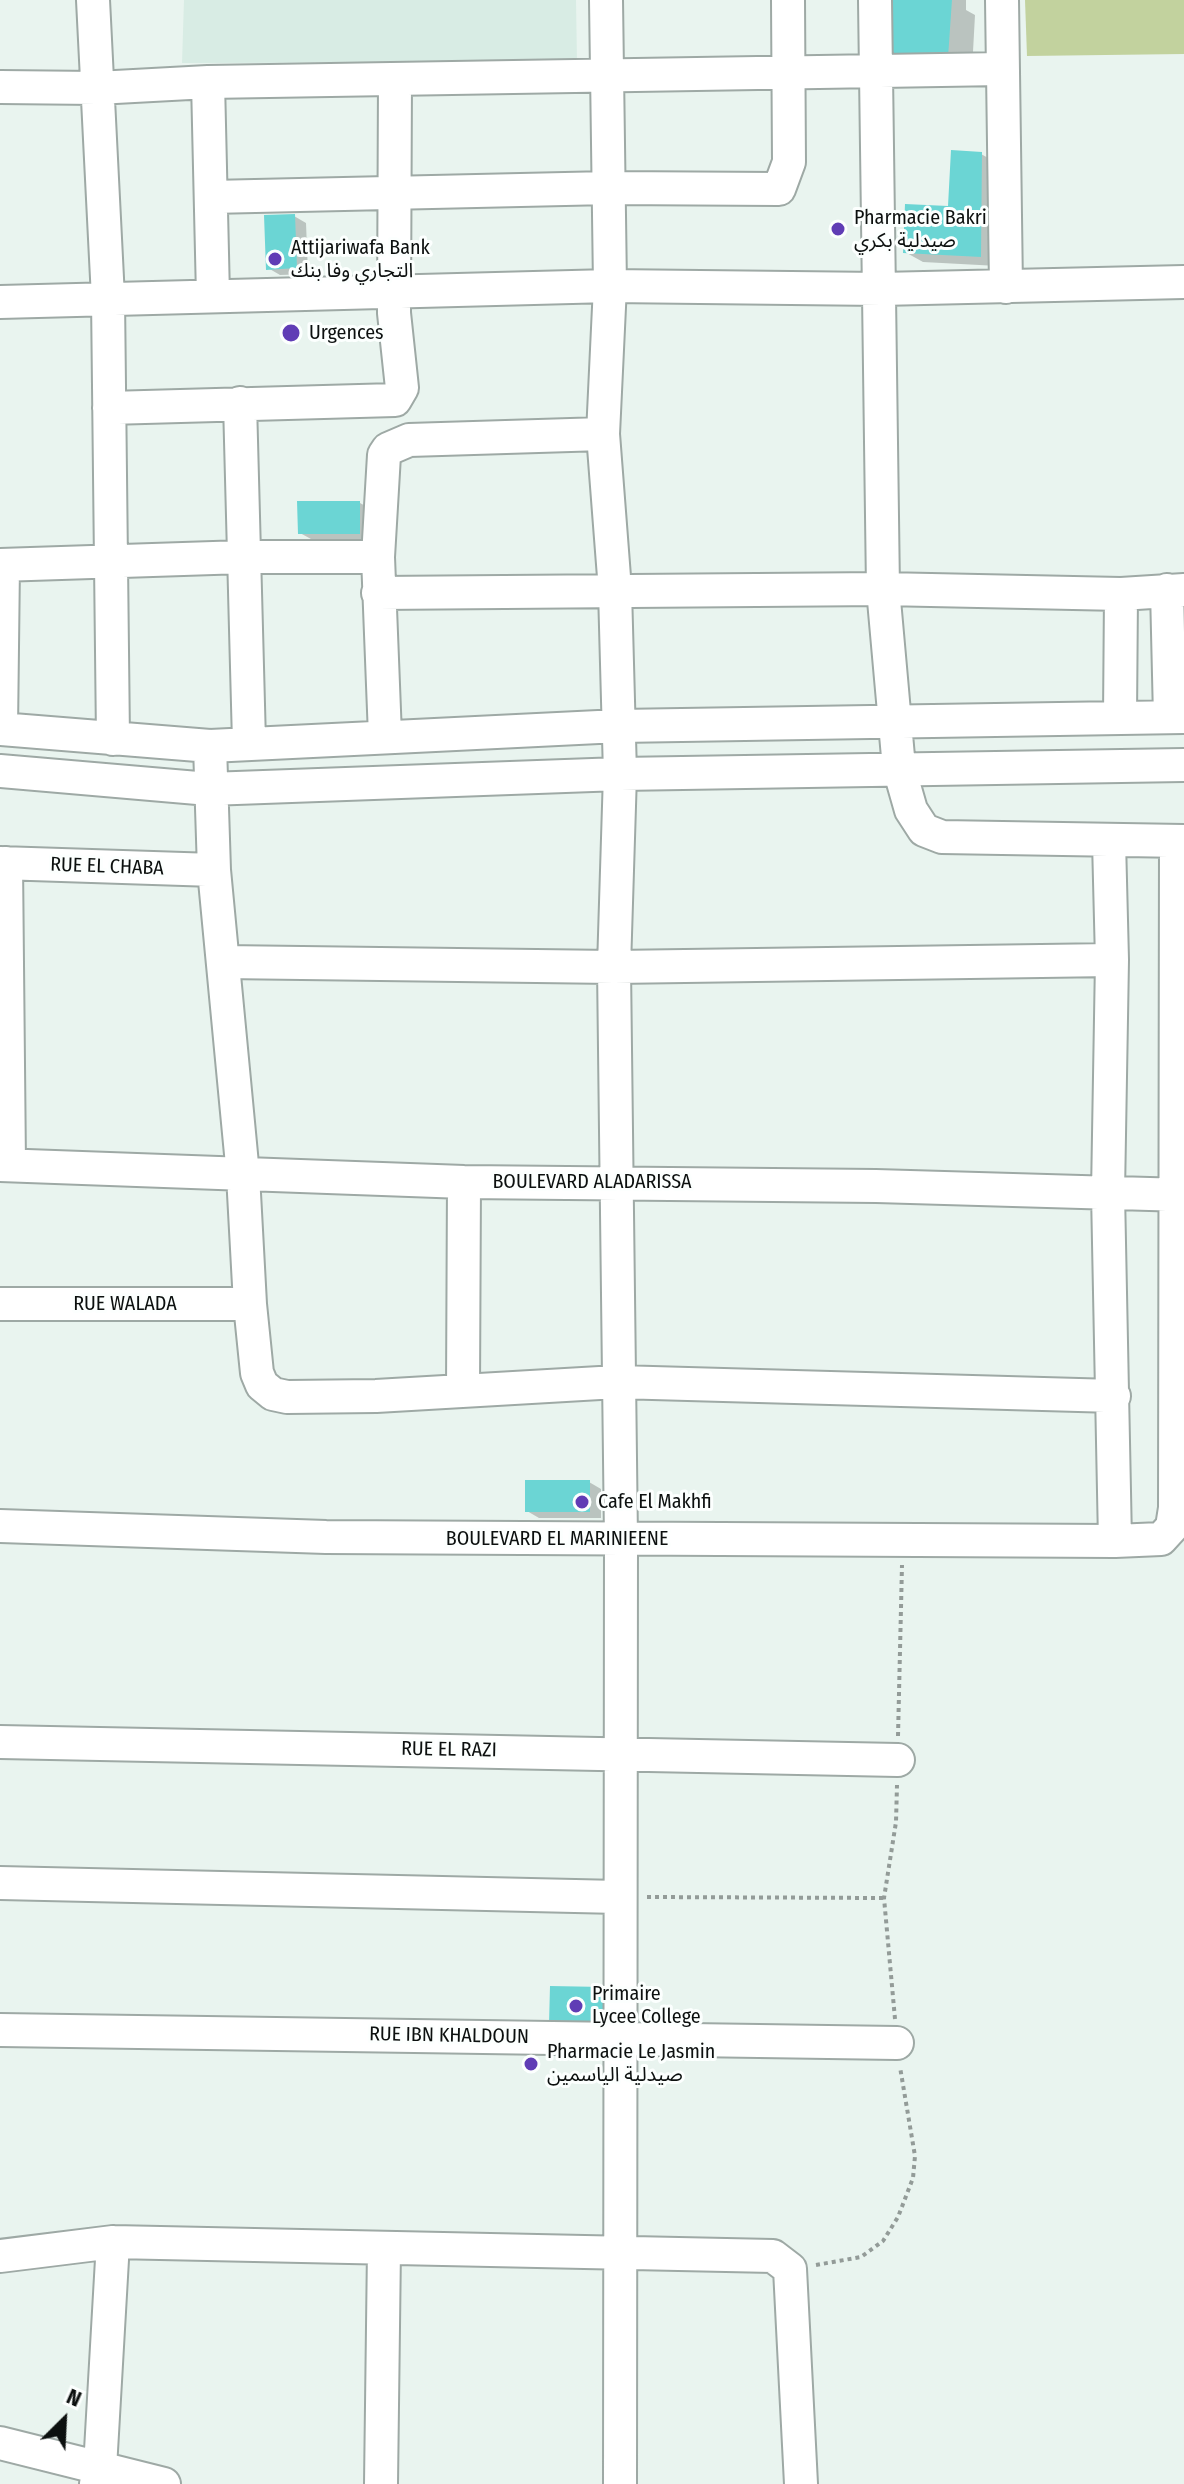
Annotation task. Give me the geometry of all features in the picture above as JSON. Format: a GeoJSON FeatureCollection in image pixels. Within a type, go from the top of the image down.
{"type":"FeatureCollection","features":[{"type":"Feature","properties":{"kind":"street"},"geometry":{"type":"LineString","coordinates":[[93,0],[108,298],[113,739]]}},
{"type":"Feature","properties":{"kind":"street"},"geometry":{"type":"LineString","coordinates":[[606,0],[610,286],[603,434],[615,590],[620,774],[614,967],[621,1540],[620,2484]]}},
{"type":"Feature","properties":{"kind":"street"},"geometry":{"type":"LineString","coordinates":[[211,197],[609,188],[779,189],[789,162],[788,0]]}},
{"type":"Feature","properties":{"kind":"street"},"geometry":{"type":"LineString","coordinates":[[875,0],[883,589],[899,768],[911,810],[924,830],[932,834],[967,839],[1180,841],[1180,1195]]}},
{"type":"Feature","properties":{"kind":"street"},"geometry":{"type":"LineString","coordinates":[[1002,0],[1006,287]]}},
{"type":"Feature","properties":{"kind":"street"},"geometry":{"type":"LineString","coordinates":[[0,87],[97,88],[208,82],[1002,69]]}},
{"type":"Feature","properties":{"kind":"street"},"geometry":{"type":"LineString","coordinates":[[109,408],[395,400],[402,388],[394,291],[395,79]]}},
{"type":"Feature","properties":{"kind":"street"},"geometry":{"type":"LineString","coordinates":[[208,82],[213,296]]}},
{"type":"Feature","properties":{"kind":"street"},"geometry":{"type":"LineString","coordinates":[[0,302],[610,286],[881,289],[1184,282]]}},
{"type":"Feature","properties":{"kind":"street"},"geometry":{"type":"LineString","coordinates":[[240,403],[249,742]]}},
{"type":"Feature","properties":{"kind":"street"},"geometry":{"type":"LineString","coordinates":[[385,736],[378,593],[384,455],[393,445],[409,440],[603,434]]}},
{"type":"Feature","properties":{"kind":"street"},"geometry":{"type":"LineString","coordinates":[[378,557],[244,557],[2,565],[0,729],[210,746],[619,726],[1177,717],[1176,590],[1121,594],[883,589],[378,593]]}},
{"type":"Feature","properties":{"kind":"street"},"geometry":{"type":"LineString","coordinates":[[1120,717],[1121,594]]}},
{"type":"Feature","properties":{"kind":"street"},"geometry":{"type":"LineString","coordinates":[[210,746],[214,870],[243,1175],[250,1304],[257,1373],[262,1385],[273,1394],[287,1397],[376,1396],[617,1382],[1114,1396]]}},
{"type":"Feature","properties":{"kind":"street"},"geometry":{"type":"LineString","coordinates":[[0,771],[209,789],[620,774],[1184,765]]}},
{"type":"Feature","properties":{"kind":"street"},"geometry":{"type":"LineString","coordinates":[[1109,841],[1112,960],[1108,1193],[1115,1541]]}},
{"type":"Feature","properties":{"kind":"street"},"geometry":{"type":"LineString","coordinates":[[3,863],[4,1165]]}},
{"type":"Feature","properties":{"kind":"street","name":"RUE EL CHABA"},"geometry":{"type":"LineString","coordinates":[[3,863],[214,870]]}},
{"type":"Feature","properties":{"kind":"street"},"geometry":{"type":"LineString","coordinates":[[224,962],[614,967],[1112,960]]}},
{"type":"Feature","properties":{"kind":"street","name":"BOULEVARD ALADARISSA"},"geometry":{"type":"LineString","coordinates":[[4,1165],[464,1182],[619,1182],[1180,1195]]}},
{"type":"Feature","properties":{"kind":"street"},"geometry":{"type":"LineString","coordinates":[[463,1390],[464,1182]]}},
{"type":"Feature","properties":{"kind":"street","name":"BOULEVARD EL MARINIEENE"},"geometry":{"type":"LineString","coordinates":[[0,1526],[326,1537],[1161,1539],[1173,1521],[1180,1195]]}},
{"type":"Feature","properties":{"kind":"street","name":"RUE WALADA"},"geometry":{"type":"LineString","coordinates":[[0,1304],[250,1304]]}},
{"type":"Feature","properties":{"kind":"street","name":"RUE EL RAZI"},"geometry":{"type":"LineString","coordinates":[[0,1742],[898,1760]]}},
{"type":"Feature","properties":{"kind":"street"},"geometry":{"type":"LineString","coordinates":[[0,1883],[619,1897]]}},
{"type":"Feature","properties":{"kind":"street","name":"RUE IBN KHALDOUN"},"geometry":{"type":"LineString","coordinates":[[0,2030],[897,2043]]}},
{"type":"Feature","properties":{"kind":"street"},"geometry":{"type":"LineString","coordinates":[[0,2256],[113,2242],[773,2256],[790,2269],[801,2484]]}},
{"type":"Feature","properties":{"kind":"street"},"geometry":{"type":"LineString","coordinates":[[98,2476],[113,2242]]}},
{"type":"Feature","properties":{"kind":"street"},"geometry":{"type":"LineString","coordinates":[[381,2484],[384,2248]]}},
{"type":"Feature","properties":{"kind":"street"},"geometry":{"type":"LineString","coordinates":[[0,2443],[98,2476],[164,2484]]}},
{"type":"Feature","properties":{"kind":"path"},"geometry":{"type":"LineString","coordinates":[[790,2269],[861,2257],[883,2241],[898,2217],[913,2178],[915,2156],[897,2043],[884,1898],[896,1822],[903,1539]]}},
{"type":"Feature","properties":{"kind":"path"},"geometry":{"type":"LineString","coordinates":[[619,1897],[884,1898]]}},
{"type":"Feature","properties":{"kind":"shaded area"},"geometry":{"type":"Polygon","coordinates":[[[184,0],[576,0],[577,62],[182,63],[184,0]]]}},
{"type":"Feature","properties":{"kind":"green space"},"geometry":{"type":"Polygon","coordinates":[[[1025,0],[1184,0],[1184,54],[1027,56],[1025,0]]]}},
{"type":"Feature","properties":{"kind":"building"},"geometry":{"type":"Polygon","coordinates":[[[893,0],[952,0],[948,58],[890,54],[893,0]]]}},
{"type":"Feature","properties":{"kind":"building"},"geometry":{"type":"Polygon","coordinates":[[[951,150],[982,152],[981,257],[903,253],[905,204],[948,206],[951,150]]]}},
{"type":"Feature","properties":{"kind":"building"},"geometry":{"type":"Polygon","coordinates":[[[295,214],[297,268],[266,270],[264,215],[295,214]]]}},
{"type":"Feature","properties":{"kind":"building"},"geometry":{"type":"Polygon","coordinates":[[[297,501],[360,501],[360,534],[298,534],[297,501]]]}},
{"type":"Feature","properties":{"kind":"building"},"geometry":{"type":"Polygon","coordinates":[[[525,1480],[590,1480],[590,1512],[525,1512],[525,1480]]]}},
{"type":"Feature","properties":{"kind":"building","name":"Primaire Lycee College"},"geometry":{"type":"Polygon","coordinates":[[[550,1986],[604,1987],[603,2027],[549,2025],[550,1986]]]}},
{"type":"Feature","properties":{"kind":"place","name":"Pharmacie Bakri صيدلية بكري"},"geometry":{"type":"Point","coordinates":[838,229]}},
{"type":"Feature","properties":{"kind":"place","name":"Attijariwafa Bank التجاري وفا بنك"},"geometry":{"type":"Point","coordinates":[275,259]}},
{"type":"Feature","properties":{"kind":"place","name":"Urgences"},"geometry":{"type":"Point","coordinates":[291,333]}},
{"type":"Feature","properties":{"kind":"place","name":"Cafe El Makhfi"},"geometry":{"type":"Point","coordinates":[582,1502]}},
{"type":"Feature","properties":{"kind":"place","name":"Primaire Lycee College"},"geometry":{"type":"Point","coordinates":[576,2006]}},
{"type":"Feature","properties":{"kind":"place","name":"Pharmacie Le Jasmin صيدلية الياسمين"},"geometry":{"type":"Point","coordinates":[531,2064]}}]}
